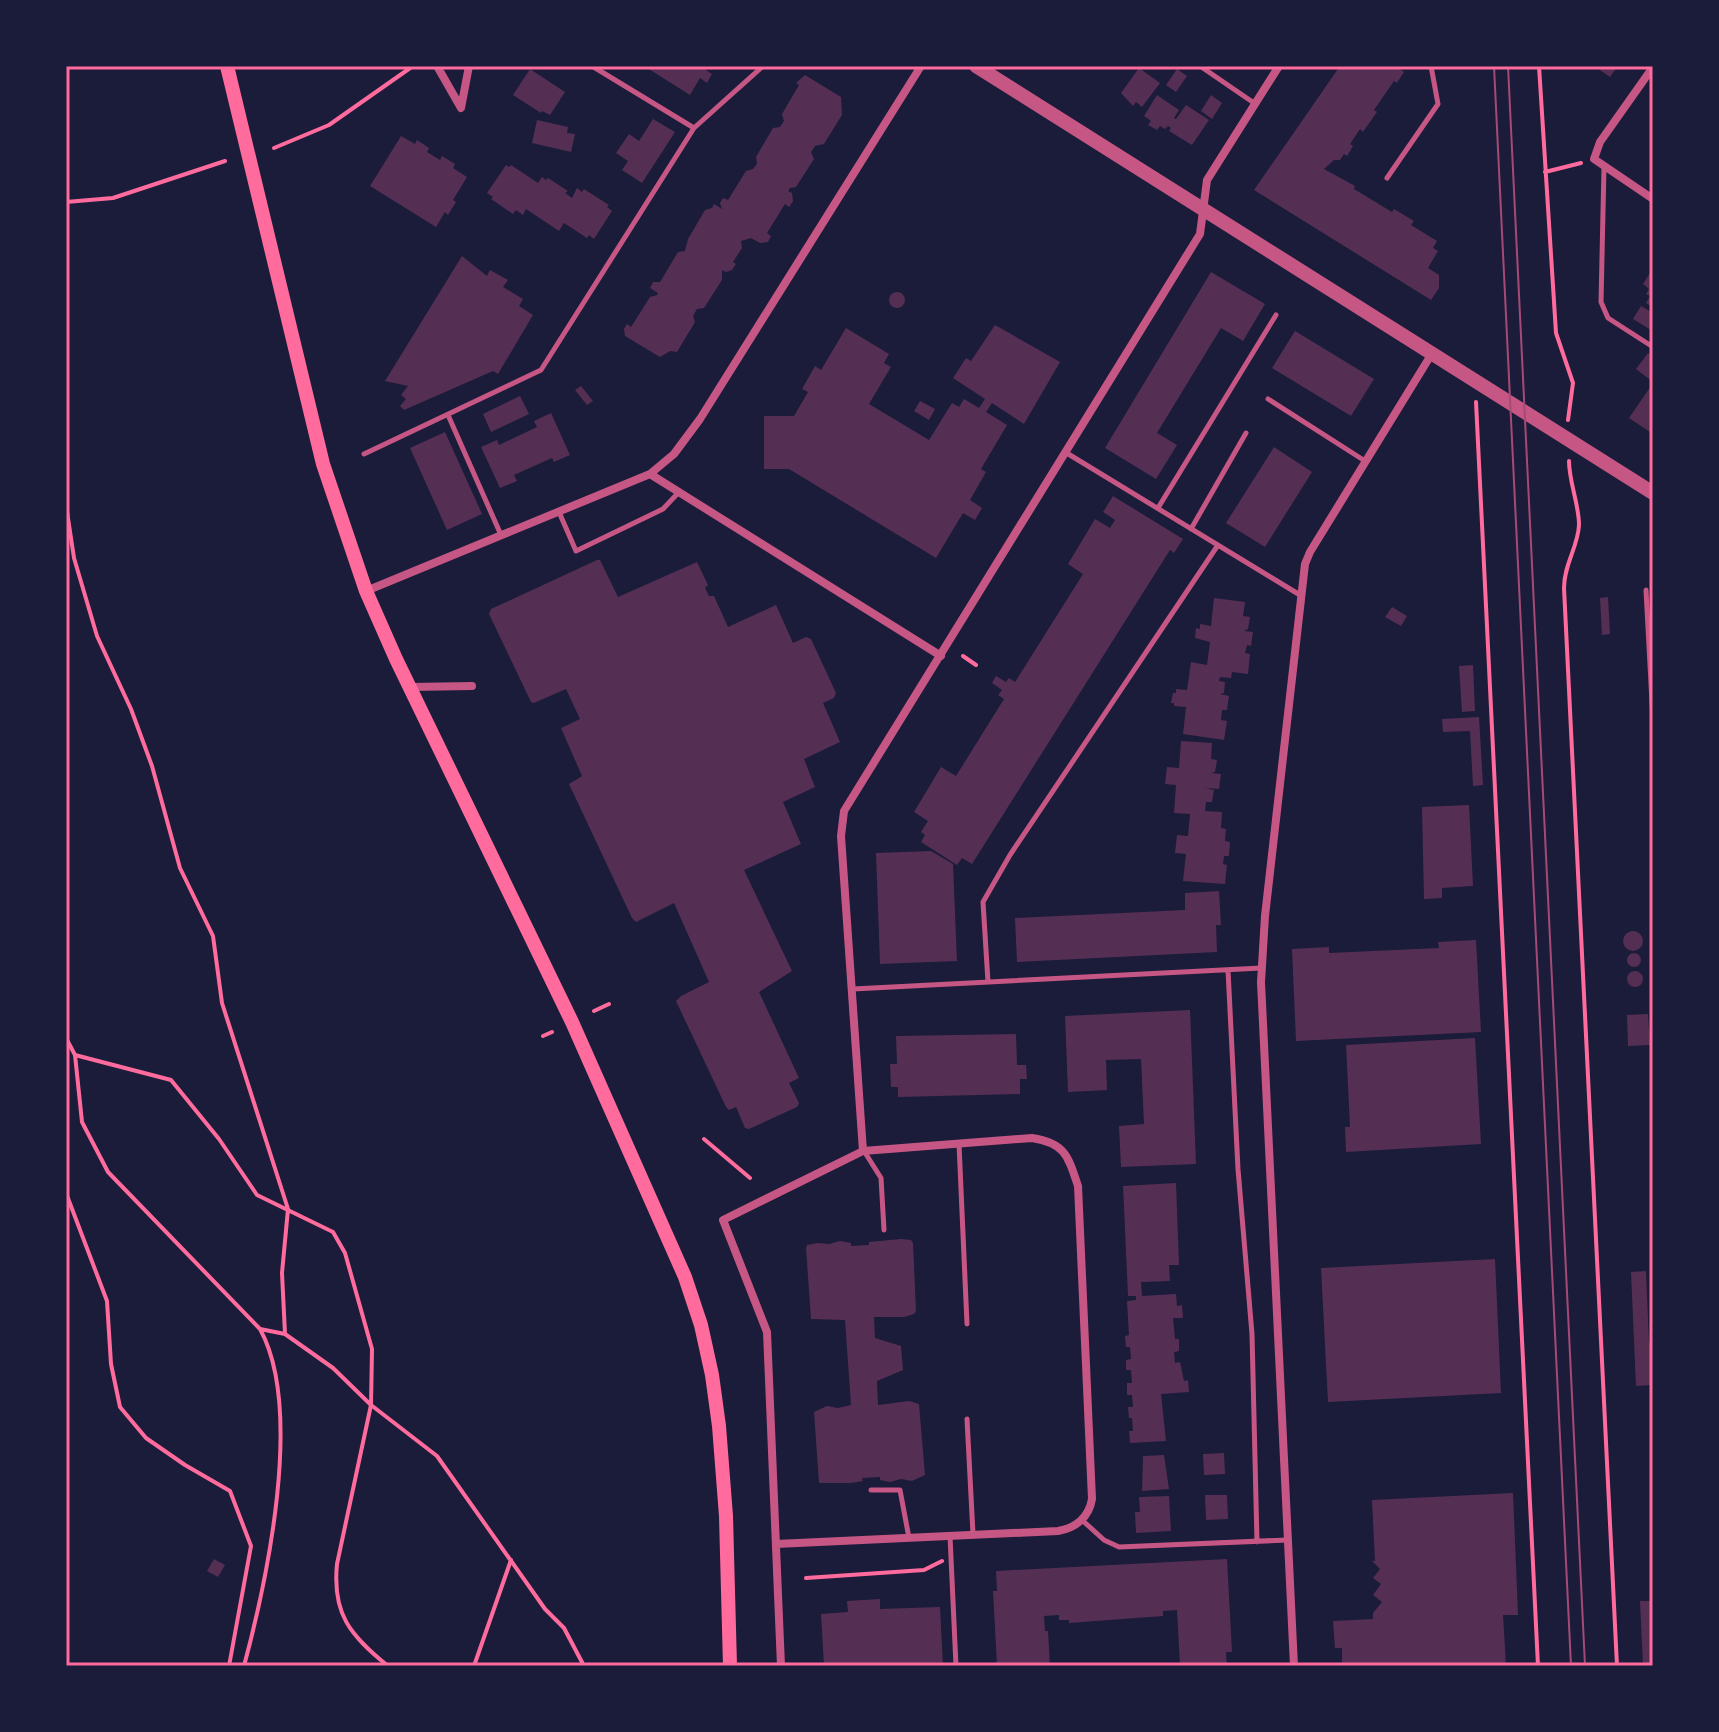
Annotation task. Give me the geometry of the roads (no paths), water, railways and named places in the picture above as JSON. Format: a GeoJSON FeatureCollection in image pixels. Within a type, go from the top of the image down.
{"type":"FeatureCollection","features":[{"type":"Feature","properties":{"kind":"main road"},"geometry":{"type":"LineString","coordinates":[[227,66],[323,464],[366,591],[572,1022],[685,1277],[701,1325],[712,1375],[723,1471],[730,1666]]}},
{"type":"Feature","properties":{"kind":"street"},"geometry":{"type":"LineString","coordinates":[[437,66],[461,108],[469,66]]}},
{"type":"Feature","properties":{"kind":"street"},"geometry":{"type":"LineString","coordinates":[[366,591],[650,474],[674,454],[700,419],[921,66]]}},
{"type":"Feature","properties":{"kind":"street"},"geometry":{"type":"LineString","coordinates":[[976,66],[1653,493]]}},
{"type":"Feature","properties":{"kind":"street"},"geometry":{"type":"LineString","coordinates":[[863,1151],[841,836],[844,811],[1200,234],[1207,180],[1279,66]]}},
{"type":"Feature","properties":{"kind":"street"},"geometry":{"type":"LineString","coordinates":[[1653,67],[1600,142],[1594,159],[1653,199]]}},
{"type":"Feature","properties":{"kind":"street"},"geometry":{"type":"LineString","coordinates":[[1294,1666],[1261,968],[1263,930],[1300,595],[1310,552],[1431,355]]}},
{"type":"Feature","properties":{"kind":"street"},"geometry":{"type":"LineString","coordinates":[[650,474],[941,656]]}},
{"type":"Feature","properties":{"kind":"street"},"geometry":{"type":"LineString","coordinates":[[410,687],[472,686]]}},
{"type":"Feature","properties":{"kind":"street"},"geometry":{"type":"LineString","coordinates":[[776,1544],[1058,1531],[1082,1520],[1090,1510],[1092,1499],[1078,1186],[1063,1149],[1049,1141],[1032,1138],[863,1151],[723,1220],[767,1332],[781,1666]]}},
{"type":"Feature","properties":{"kind":"lane"},"geometry":{"type":"LineString","coordinates":[[592,66],[694,128]]}},
{"type":"Feature","properties":{"kind":"lane"},"geometry":{"type":"LineString","coordinates":[[364,454],[541,370],[694,128],[763,66]]}},
{"type":"Feature","properties":{"kind":"lane"},"geometry":{"type":"LineString","coordinates":[[1200,66],[1254,103]]}},
{"type":"Feature","properties":{"kind":"lane"},"geometry":{"type":"LineString","coordinates":[[1387,178],[1438,104],[1431,66]]}},
{"type":"Feature","properties":{"kind":"lane"},"geometry":{"type":"LineString","coordinates":[[1604,166],[1601,302],[1608,318],[1653,347]]}},
{"type":"Feature","properties":{"kind":"lane"},"geometry":{"type":"LineString","coordinates":[[1158,508],[1276,315]]}},
{"type":"Feature","properties":{"kind":"lane"},"geometry":{"type":"LineString","coordinates":[[1268,399],[1365,462]]}},
{"type":"Feature","properties":{"kind":"lane"},"geometry":{"type":"LineString","coordinates":[[448,415],[501,535]]}},
{"type":"Feature","properties":{"kind":"lane"},"geometry":{"type":"LineString","coordinates":[[1191,529],[1246,433]]}},
{"type":"Feature","properties":{"kind":"lane"},"geometry":{"type":"LineString","coordinates":[[1065,452],[1300,595]]}},
{"type":"Feature","properties":{"kind":"lane"},"geometry":{"type":"LineString","coordinates":[[558,511],[576,551],[663,509],[679,492]]}},
{"type":"Feature","properties":{"kind":"lane"},"geometry":{"type":"LineString","coordinates":[[988,982],[983,902],[1010,855],[1218,545]]}},
{"type":"Feature","properties":{"kind":"lane"},"geometry":{"type":"LineString","coordinates":[[1646,590],[1653,721]]}},
{"type":"Feature","properties":{"kind":"lane"},"geometry":{"type":"LineString","coordinates":[[853,989],[1261,968]]}},
{"type":"Feature","properties":{"kind":"lane"},"geometry":{"type":"LineString","coordinates":[[1228,970],[1238,1169],[1252,1334],[1257,1542]]}},
{"type":"Feature","properties":{"kind":"lane"},"geometry":{"type":"LineString","coordinates":[[959,1143],[967,1324]]}},
{"type":"Feature","properties":{"kind":"lane"},"geometry":{"type":"LineString","coordinates":[[863,1151],[881,1178],[884,1230]]}},
{"type":"Feature","properties":{"kind":"lane"},"geometry":{"type":"LineString","coordinates":[[967,1419],[973,1535]]}},
{"type":"Feature","properties":{"kind":"lane"},"geometry":{"type":"LineString","coordinates":[[871,1490],[900,1490],[909,1538]]}},
{"type":"Feature","properties":{"kind":"lane"},"geometry":{"type":"LineString","coordinates":[[1082,1520],[1104,1540],[1119,1547],[1289,1540]]}},
{"type":"Feature","properties":{"kind":"lane"},"geometry":{"type":"LineString","coordinates":[[950,1536],[956,1666]]}},
{"type":"Feature","properties":{"kind":"tram line"},"geometry":{"type":"LineString","coordinates":[[1494,66],[1571,1666]]}},
{"type":"Feature","properties":{"kind":"tram line"},"geometry":{"type":"LineString","coordinates":[[1508,66],[1585,1666]]}}]}
